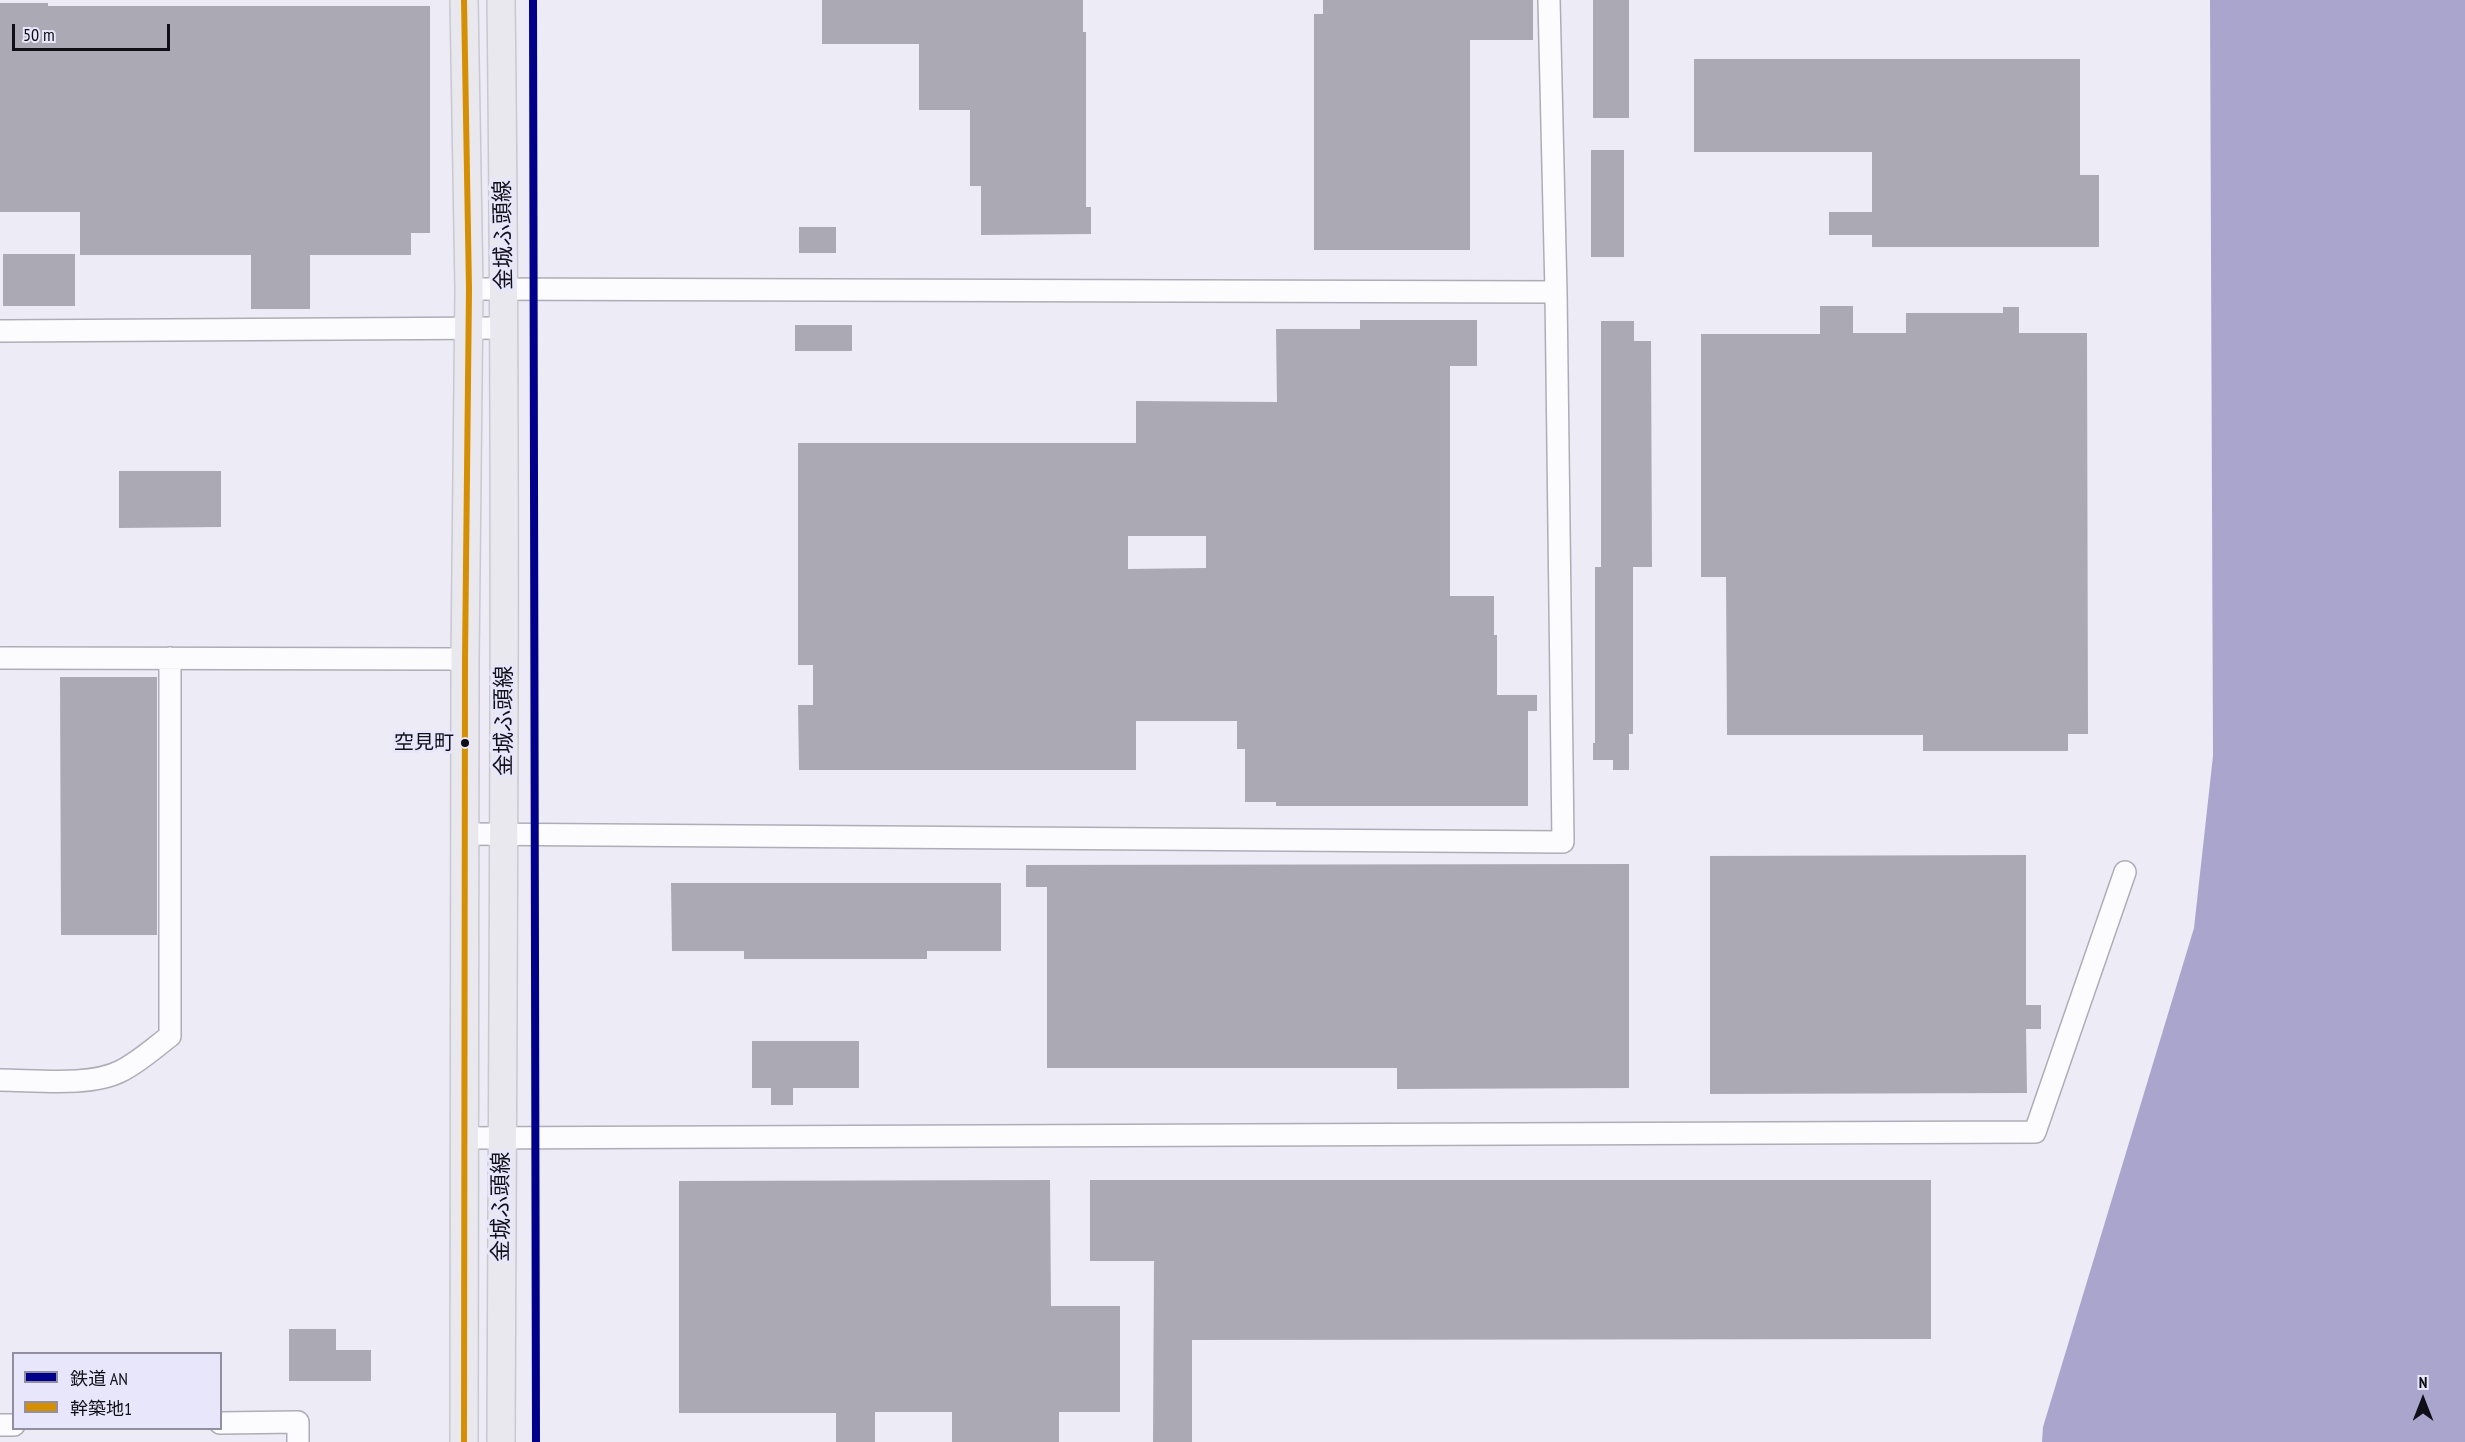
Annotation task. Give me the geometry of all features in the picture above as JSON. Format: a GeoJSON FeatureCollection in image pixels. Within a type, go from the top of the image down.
{"type":"FeatureCollection","features":[{"type":"Feature","properties":{"kind":"main road","name":"金城ふ頭線"},"geometry":{"type":"LineString","coordinates":[[464,0],[469,289],[465,659],[464,1442]]}},
{"type":"Feature","properties":{"kind":"main road","name":"金城ふ頭線"},"geometry":{"type":"LineString","coordinates":[[501,0],[505,289],[505,835],[501,1442]]}},
{"type":"Feature","properties":{"kind":"street"},"geometry":{"type":"LineString","coordinates":[[466,834],[1563,842],[1556,292],[1549,0]]}},
{"type":"Feature","properties":{"kind":"street"},"geometry":{"type":"LineString","coordinates":[[469,289],[1556,292]]}},
{"type":"Feature","properties":{"kind":"street"},"geometry":{"type":"LineString","coordinates":[[0,331],[504,328]]}},
{"type":"Feature","properties":{"kind":"street"},"geometry":{"type":"LineString","coordinates":[[0,658],[465,659]]}},
{"type":"Feature","properties":{"kind":"street"},"geometry":{"type":"LineString","coordinates":[[0,1080],[103,1078],[120,1072],[144,1057],[170,1036],[170,658]]}},
{"type":"Feature","properties":{"kind":"street"},"geometry":{"type":"LineString","coordinates":[[464,1138],[2035,1132],[2125,872]]}},
{"type":"Feature","properties":{"kind":"street"},"geometry":{"type":"LineString","coordinates":[[222,1423],[298,1422],[298,1442]]}},
{"type":"Feature","properties":{"kind":"shaded area"},"geometry":{"type":"Polygon","coordinates":[[[2210,0],[2465,0],[2465,1442],[2042,1442],[2043,1427],[2194,928],[2213,756],[2210,0]]]}},
{"type":"Feature","properties":{"kind":"building"},"geometry":{"type":"Polygon","coordinates":[[[822,0],[1083,0],[1083,32],[1086,32],[1086,207],[1091,207],[1091,234],[981,235],[981,186],[970,186],[970,110],[919,110],[919,44],[822,44],[822,0]]]}},
{"type":"Feature","properties":{"kind":"building"},"geometry":{"type":"Polygon","coordinates":[[[1323,0],[1533,0],[1533,40],[1470,40],[1470,250],[1314,250],[1314,14],[1323,14],[1323,0]]]}},
{"type":"Feature","properties":{"kind":"building"},"geometry":{"type":"Polygon","coordinates":[[[1593,0],[1629,0],[1629,118],[1593,118],[1593,0]]]}},
{"type":"Feature","properties":{"kind":"building"},"geometry":{"type":"Polygon","coordinates":[[[0,3],[48,3],[48,6],[430,6],[430,233],[411,233],[411,255],[310,255],[310,309],[251,309],[251,255],[80,255],[80,212],[0,212],[0,3]]]}},
{"type":"Feature","properties":{"kind":"building"},"geometry":{"type":"Polygon","coordinates":[[[1694,59],[2080,59],[2080,175],[2099,175],[2099,247],[1872,247],[1872,235],[1829,235],[1829,212],[1872,212],[1872,152],[1694,152],[1694,59]]]}},
{"type":"Feature","properties":{"kind":"building"},"geometry":{"type":"Polygon","coordinates":[[[1591,150],[1624,150],[1624,257],[1591,257],[1591,150]]]}},
{"type":"Feature","properties":{"kind":"building"},"geometry":{"type":"Polygon","coordinates":[[[799,227],[836,227],[836,253],[799,253],[799,227]]]}},
{"type":"Feature","properties":{"kind":"building"},"geometry":{"type":"Polygon","coordinates":[[[3,254],[75,254],[75,306],[3,306],[3,254]]]}},
{"type":"Feature","properties":{"kind":"building"},"geometry":{"type":"Polygon","coordinates":[[[1820,306],[1853,306],[1853,333],[1906,333],[1906,313],[2003,313],[2003,307],[2019,307],[2019,333],[2087,333],[2088,734],[2068,734],[2068,751],[1923,751],[1923,735],[1727,735],[1726,577],[1701,577],[1701,334],[1820,334],[1820,306]]]}},
{"type":"Feature","properties":{"kind":"building"},"geometry":{"type":"Polygon","coordinates":[[[1360,320],[1477,320],[1477,366],[1450,366],[1450,596],[1494,596],[1494,635],[1497,635],[1497,695],[1537,695],[1537,711],[1528,711],[1528,806],[1276,806],[1276,802],[1245,802],[1245,749],[1237,749],[1237,721],[1136,721],[1136,770],[799,770],[798,705],[813,705],[813,665],[798,665],[798,443],[1136,443],[1136,401],[1277,402],[1276,329],[1360,329],[1360,320]],[[1128,536],[1128,569],[1206,568],[1206,536],[1128,536]]]}},
{"type":"Feature","properties":{"kind":"building"},"geometry":{"type":"Polygon","coordinates":[[[1601,321],[1634,321],[1634,341],[1651,341],[1652,567],[1633,567],[1633,734],[1629,734],[1629,770],[1613,770],[1613,760],[1593,760],[1593,743],[1595,743],[1595,567],[1601,567],[1601,321]]]}},
{"type":"Feature","properties":{"kind":"building"},"geometry":{"type":"Polygon","coordinates":[[[795,325],[852,325],[852,351],[795,351],[795,325]]]}},
{"type":"Feature","properties":{"kind":"building"},"geometry":{"type":"Polygon","coordinates":[[[119,471],[221,471],[221,527],[119,528],[119,471]]]}},
{"type":"Feature","properties":{"kind":"building"},"geometry":{"type":"Polygon","coordinates":[[[60,677],[157,677],[157,935],[61,935],[60,677]]]}},
{"type":"Feature","properties":{"kind":"building"},"geometry":{"type":"Polygon","coordinates":[[[2026,855],[2026,1005],[2041,1005],[2041,1029],[2026,1029],[2027,1093],[1710,1094],[1710,856],[2026,855]]]}},
{"type":"Feature","properties":{"kind":"building"},"geometry":{"type":"Polygon","coordinates":[[[1629,864],[1629,1088],[1397,1089],[1397,1068],[1047,1068],[1047,887],[1026,887],[1026,865],[1629,864]]]}},
{"type":"Feature","properties":{"kind":"building"},"geometry":{"type":"Polygon","coordinates":[[[671,883],[1001,883],[1001,951],[927,951],[927,959],[744,959],[744,951],[672,951],[671,883]]]}},
{"type":"Feature","properties":{"kind":"building"},"geometry":{"type":"Polygon","coordinates":[[[752,1041],[859,1041],[859,1088],[793,1088],[793,1105],[771,1105],[771,1088],[752,1088],[752,1041]]]}},
{"type":"Feature","properties":{"kind":"building"},"geometry":{"type":"Polygon","coordinates":[[[1050,1180],[1051,1306],[1120,1306],[1120,1412],[1059,1412],[1059,1442],[952,1442],[952,1412],[875,1412],[875,1442],[836,1442],[836,1413],[679,1413],[679,1181],[1050,1180]]]}},
{"type":"Feature","properties":{"kind":"building"},"geometry":{"type":"Polygon","coordinates":[[[1090,1180],[1931,1180],[1931,1339],[1192,1340],[1192,1442],[1153,1442],[1154,1261],[1090,1261],[1090,1180]]]}},
{"type":"Feature","properties":{"kind":"building"},"geometry":{"type":"Polygon","coordinates":[[[289,1329],[336,1329],[336,1350],[371,1350],[371,1381],[289,1381],[289,1329]]]}},
{"type":"Feature","properties":{"kind":"rail line","name":"AN"},"geometry":{"type":"LineString","coordinates":[[533,0],[536,1442]]}},
{"type":"Feature","properties":{"kind":"transit line","name":"幹築地1"},"geometry":{"type":"LineString","coordinates":[[464,0],[469,289],[465,659],[464,1442]]}},
{"type":"Feature","properties":{"kind":"place","name":"空見町"},"geometry":{"type":"Point","coordinates":[465,743]}}]}
